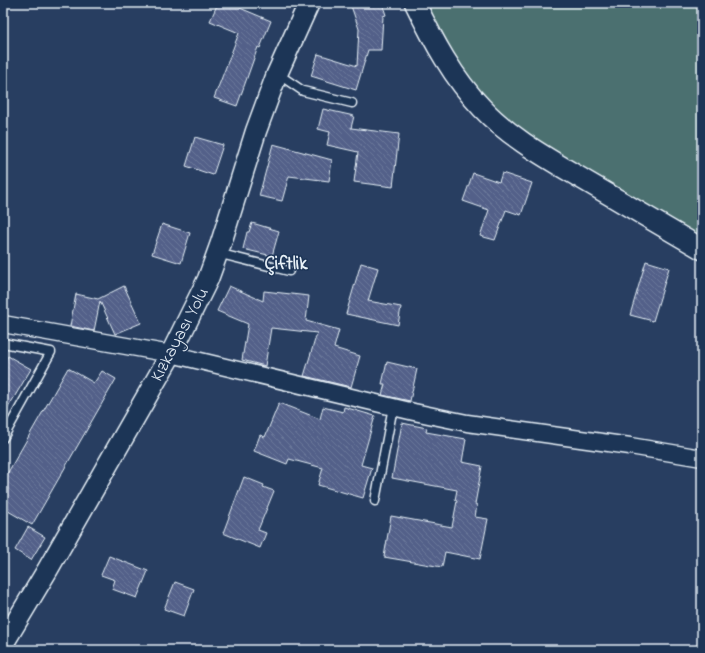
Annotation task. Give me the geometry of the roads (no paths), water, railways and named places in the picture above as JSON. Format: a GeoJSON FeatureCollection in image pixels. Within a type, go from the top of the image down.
{"type":"FeatureCollection","features":[{"type":"Feature","properties":{"kind":"street","name":"Kızkayası Yolu"},"geometry":{"type":"LineString","coordinates":[[3,644],[48,569],[171,354],[208,278],[256,131],[277,74],[310,3]]}},
{"type":"Feature","properties":{"kind":"street"},"geometry":{"type":"LineString","coordinates":[[415,3],[423,21],[452,70],[482,108],[502,126],[562,167],[702,249]]}},
{"type":"Feature","properties":{"kind":"street"},"geometry":{"type":"LineString","coordinates":[[3,324],[171,354],[393,407],[468,423],[630,446],[702,458]]}},
{"type":"Feature","properties":{"kind":"lane"},"geometry":{"type":"LineString","coordinates":[[277,74],[303,91],[352,103]]}},
{"type":"Feature","properties":{"kind":"lane"},"geometry":{"type":"LineString","coordinates":[[217,253],[289,270]]}},
{"type":"Feature","properties":{"kind":"lane"},"geometry":{"type":"LineString","coordinates":[[3,343],[52,352],[3,438]]}},
{"type":"Feature","properties":{"kind":"lane"},"geometry":{"type":"LineString","coordinates":[[375,501],[393,407]]}},
{"type":"Feature","properties":{"kind":"district","name":"Çiftlik"},"geometry":{"type":"Point","coordinates":[286,262]}}]}
